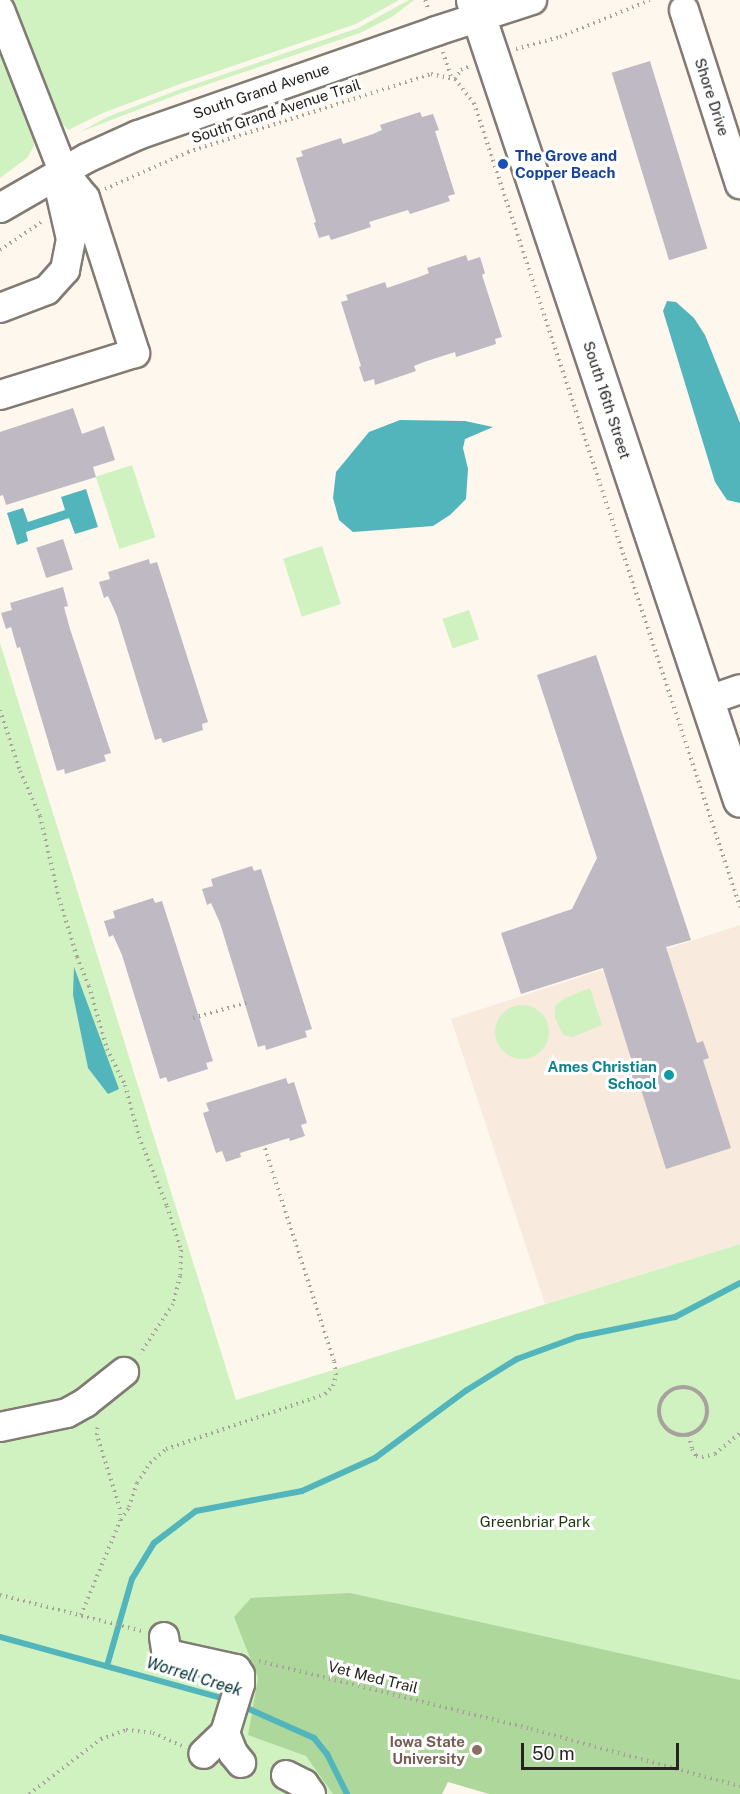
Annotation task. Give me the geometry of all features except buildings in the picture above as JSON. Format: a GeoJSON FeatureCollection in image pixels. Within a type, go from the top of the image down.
{"type":"FeatureCollection","features":[{"type":"Feature","properties":{"kind":"main road","name":"South 16th Street"},"geometry":{"type":"LineString","coordinates":[[476,8],[740,800]]}},
{"type":"Feature","properties":{"kind":"street","name":"South Grand Avenue"},"geometry":{"type":"LineString","coordinates":[[0,207],[63,171],[138,135],[476,8],[532,0]]}},
{"type":"Feature","properties":{"kind":"street"},"geometry":{"type":"LineString","coordinates":[[0,10],[63,171],[85,198],[135,352],[0,395]]}},
{"type":"Feature","properties":{"kind":"street","name":"Shore Drive"},"geometry":{"type":"LineString","coordinates":[[684,10],[740,184]]}},
{"type":"Feature","properties":{"kind":"street"},"geometry":{"type":"LineString","coordinates":[[0,308],[47,290],[65,270],[70,239],[60,191],[63,171]]}},
{"type":"Feature","properties":{"kind":"street"},"geometry":{"type":"LineString","coordinates":[[706,701],[740,689]]}},
{"type":"Feature","properties":{"kind":"street"},"geometry":{"type":"LineString","coordinates":[[0,1427],[67,1413],[124,1372]]}},
{"type":"Feature","properties":{"kind":"street"},"geometry":{"type":"LineString","coordinates":[[152,1634],[172,1655],[237,1669],[240,1684],[228,1725],[203,1754]]}},
{"type":"Feature","properties":{"kind":"street"},"geometry":{"type":"LineString","coordinates":[[228,1725],[233,1753],[242,1763]]}},
{"type":"Feature","properties":{"kind":"street"},"geometry":{"type":"LineString","coordinates":[[296,1794],[286,1775],[304,1784],[311,1794]]}},
{"type":"Feature","properties":{"kind":"path"},"geometry":{"type":"LineString","coordinates":[[523,46],[560,37],[650,0]]}},
{"type":"Feature","properties":{"kind":"path"},"geometry":{"type":"LineString","coordinates":[[448,65],[453,78],[470,94],[474,104],[740,907]]}},
{"type":"Feature","properties":{"kind":"path"},"geometry":{"type":"LineString","coordinates":[[453,78],[461,70]]}},
{"type":"Feature","properties":{"kind":"path","name":"South Grand Avenue Trail"},"geometry":{"type":"LineString","coordinates":[[97,192],[188,152],[431,74],[453,78]]}},
{"type":"Feature","properties":{"kind":"path"},"geometry":{"type":"LineString","coordinates":[[0,250],[48,218]]}},
{"type":"Feature","properties":{"kind":"path"},"geometry":{"type":"LineString","coordinates":[[0,710],[20,771],[40,816],[59,898],[82,973],[89,986],[107,1049],[125,1085]]}},
{"type":"Feature","properties":{"kind":"path"},"geometry":{"type":"LineString","coordinates":[[193,1018],[249,1002]]}},
{"type":"Feature","properties":{"kind":"path"},"geometry":{"type":"LineString","coordinates":[[120,1521],[129,1507],[137,1483],[150,1463],[166,1449],[325,1394],[333,1386],[336,1375],[334,1361],[264,1146]]}},
{"type":"Feature","properties":{"kind":"path"},"geometry":{"type":"LineString","coordinates":[[690,1388],[697,1392],[706,1404],[706,1419],[696,1431],[689,1435],[673,1434],[662,1423],[659,1415],[662,1399],[674,1389],[690,1388]]}},
{"type":"Feature","properties":{"kind":"path"},"geometry":{"type":"LineString","coordinates":[[689,1435],[696,1456],[702,1456],[715,1454],[740,1433]]}},
{"type":"Feature","properties":{"kind":"path"},"geometry":{"type":"LineString","coordinates":[[0,1595],[152,1634]]}},
{"type":"Feature","properties":{"kind":"path","name":"Vet Med Trail"},"geometry":{"type":"LineString","coordinates":[[256,1660],[531,1729],[740,1786]]}},
{"type":"Feature","properties":{"kind":"path"},"geometry":{"type":"LineString","coordinates":[[29,1794],[101,1739],[126,1730],[153,1733],[203,1754]]}},
{"type":"Feature","properties":{"kind":"shaded area"},"geometry":{"type":"Polygon","coordinates":[[[740,925],[740,1244],[545,1304],[451,1019],[740,925]]]}},
{"type":"Feature","properties":{"kind":"green space"},"geometry":{"type":"Polygon","coordinates":[[[10,0],[399,0],[356,24],[180,84],[103,113],[68,130],[55,116],[10,0]]]}},
{"type":"Feature","properties":{"kind":"green space"},"geometry":{"type":"Polygon","coordinates":[[[409,0],[414,0],[392,17],[360,33],[179,94],[80,132],[107,117],[178,90],[358,28],[409,0]]]}},
{"type":"Feature","properties":{"kind":"green space"},"geometry":{"type":"Polygon","coordinates":[[[0,43],[34,135],[34,146],[27,158],[0,178],[0,43]]]}},
{"type":"Feature","properties":{"kind":"green space"},"geometry":{"type":"Polygon","coordinates":[[[132,465],[155,537],[119,549],[96,477],[132,465]]]}},
{"type":"Feature","properties":{"kind":"green space"},"geometry":{"type":"Polygon","coordinates":[[[322,546],[341,604],[302,617],[283,559],[322,546]]]}},
{"type":"Feature","properties":{"kind":"green space"},"geometry":{"type":"Polygon","coordinates":[[[469,610],[479,639],[453,648],[443,619],[469,610]]]}},
{"type":"Feature","properties":{"kind":"green space","name":"Greenbriar Park"},"geometry":{"type":"Polygon","coordinates":[[[0,643],[236,1400],[740,1244],[740,1788],[325,1678],[364,1794],[0,1794],[0,643]]]}},
{"type":"Feature","properties":{"kind":"green space"},"geometry":{"type":"Polygon","coordinates":[[[590,988],[602,1025],[573,1037],[563,1035],[555,1018],[555,1006],[565,998],[590,988]]]}},
{"type":"Feature","properties":{"kind":"green space"},"geometry":{"type":"Polygon","coordinates":[[[517,1005],[527,1005],[537,1009],[545,1017],[549,1032],[545,1047],[537,1055],[527,1059],[517,1059],[507,1055],[499,1047],[495,1037],[495,1027],[499,1017],[507,1009],[517,1005]]]}},
{"type":"Feature","properties":{"kind":"green space"},"geometry":{"type":"Polygon","coordinates":[[[350,1593],[740,1680],[740,1794],[489,1794],[448,1782],[442,1794],[333,1794],[306,1756],[248,1735],[258,1678],[234,1617],[251,1598],[350,1593]]]}},
{"type":"Feature","properties":{"kind":"water"},"geometry":{"type":"Polygon","coordinates":[[[667,301],[676,302],[694,318],[705,335],[740,423],[740,503],[727,500],[715,482],[663,311],[667,301]]]}},
{"type":"Feature","properties":{"kind":"water"},"geometry":{"type":"Polygon","coordinates":[[[400,420],[465,421],[493,427],[465,439],[463,448],[468,469],[466,499],[450,515],[433,526],[353,532],[339,520],[333,498],[336,472],[369,432],[400,420]]]}},
{"type":"Feature","properties":{"kind":"water"},"geometry":{"type":"Polygon","coordinates":[[[86,489],[98,527],[75,534],[69,518],[26,532],[28,541],[17,545],[7,513],[23,508],[28,522],[65,510],[61,497],[86,489]]]}},
{"type":"Feature","properties":{"kind":"water"},"geometry":{"type":"Polygon","coordinates":[[[74,967],[119,1089],[108,1094],[88,1068],[73,995],[74,967]]]}},
{"type":"Feature","properties":{"kind":"waterway"},"geometry":{"type":"LineString","coordinates":[[107,1666],[132,1579],[154,1543],[196,1511],[302,1491],[375,1458],[467,1390],[517,1359],[577,1337],[675,1317],[740,1283]]}},
{"type":"Feature","properties":{"kind":"waterway","name":"Worrell Creek"},"geometry":{"type":"LineString","coordinates":[[0,1637],[228,1700]]}},
{"type":"Feature","properties":{"kind":"waterway","name":"Worrell Creek"},"geometry":{"type":"LineString","coordinates":[[240,1705],[314,1738],[327,1754],[347,1794]]}},
{"type":"Feature","properties":{"kind":"place","name":"The Grove and Copper Beach"},"geometry":{"type":"Point","coordinates":[503,164]}},
{"type":"Feature","properties":{"kind":"place","name":"Ames Christian School"},"geometry":{"type":"Point","coordinates":[669,1075]}},
{"type":"Feature","properties":{"kind":"place","name":"Iowa State University"},"geometry":{"type":"Point","coordinates":[477,1750]}}]}
